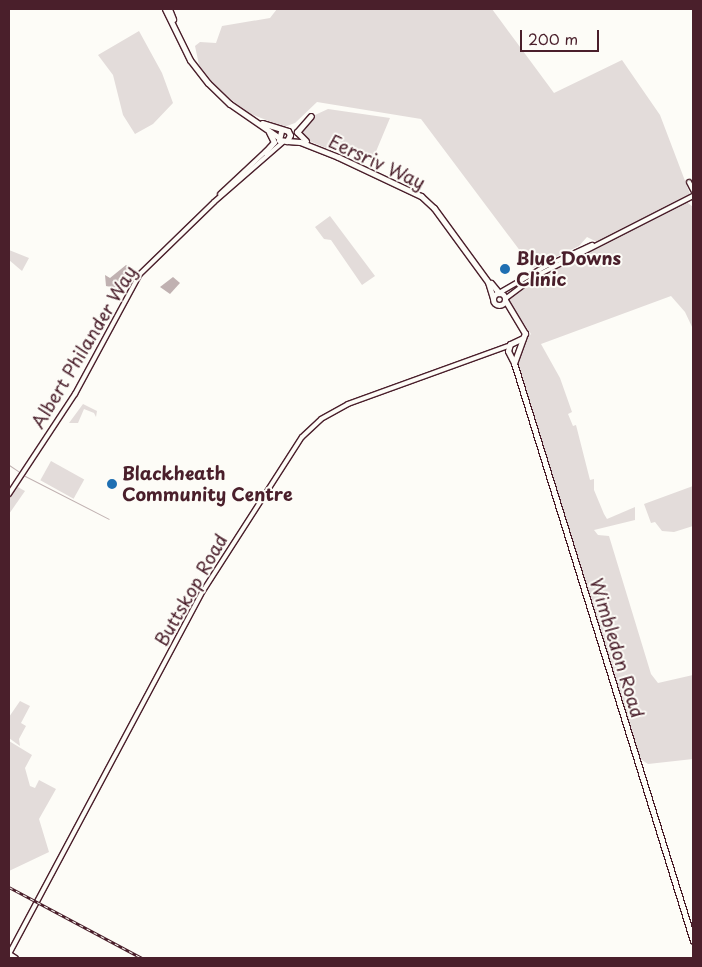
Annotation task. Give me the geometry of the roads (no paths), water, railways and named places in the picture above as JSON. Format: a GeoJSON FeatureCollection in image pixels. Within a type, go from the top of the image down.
{"type":"FeatureCollection","features":[{"type":"Feature","properties":{"kind":"main road","name":"Eersriv Way"},"geometry":{"type":"LineString","coordinates":[[165,9],[196,67],[224,99],[252,120],[283,139],[312,145],[407,184],[423,194],[442,215],[499,294],[505,299]]}},
{"type":"Feature","properties":{"kind":"main road","name":"Eersriv Way"},"geometry":{"type":"LineString","coordinates":[[169,9],[196,67]]}},
{"type":"Feature","properties":{"kind":"main road"},"geometry":{"type":"LineString","coordinates":[[311,116],[297,132],[300,139],[312,145]]}},
{"type":"Feature","properties":{"kind":"main road","name":"Eersriv Way"},"geometry":{"type":"LineString","coordinates":[[252,120],[281,131],[286,130],[283,139]]}},
{"type":"Feature","properties":{"kind":"main road"},"geometry":{"type":"LineString","coordinates":[[252,120],[273,137],[265,152]]}},
{"type":"Feature","properties":{"kind":"main road"},"geometry":{"type":"LineString","coordinates":[[281,131],[283,139]]}},
{"type":"Feature","properties":{"kind":"main road","name":"Eersriv Way"},"geometry":{"type":"LineString","coordinates":[[283,139],[300,142],[338,157],[421,196],[434,208],[488,282],[493,298],[499,306]]}},
{"type":"Feature","properties":{"kind":"main road"},"geometry":{"type":"LineString","coordinates":[[493,298],[499,294]]}},
{"type":"Feature","properties":{"kind":"main road"},"geometry":{"type":"LineString","coordinates":[[514,315],[499,306],[505,299],[525,331],[517,348],[514,363]]}},
{"type":"Feature","properties":{"kind":"main road"},"geometry":{"type":"LineString","coordinates":[[509,351],[517,348]]}},
{"type":"Feature","properties":{"kind":"main road"},"geometry":{"type":"LineString","coordinates":[[509,351],[517,348]]}},
{"type":"Feature","properties":{"kind":"main road","name":"Wimbledon Road"},"geometry":{"type":"LineString","coordinates":[[509,351],[693,941]]}},
{"type":"Feature","properties":{"kind":"main road"},"geometry":{"type":"LineString","coordinates":[[9,954],[15,958]]}},
{"type":"Feature","properties":{"kind":"street","name":"Albert Philander Way"},"geometry":{"type":"LineString","coordinates":[[9,494],[75,394],[140,274],[265,152],[283,139]]}},
{"type":"Feature","properties":{"kind":"street","name":"Albert Philander Way"},"geometry":{"type":"LineString","coordinates":[[214,202],[283,139]]}},
{"type":"Feature","properties":{"kind":"street"},"geometry":{"type":"LineString","coordinates":[[689,182],[693,190]]}},
{"type":"Feature","properties":{"kind":"street"},"geometry":{"type":"LineString","coordinates":[[505,299],[536,276],[693,196]]}},
{"type":"Feature","properties":{"kind":"street"},"geometry":{"type":"LineString","coordinates":[[499,294],[544,267],[601,242]]}},
{"type":"Feature","properties":{"kind":"street","name":"Buttskop Road"},"geometry":{"type":"LineString","coordinates":[[9,954],[203,591],[302,437],[321,419],[348,404],[501,351],[509,351]]}},
{"type":"Feature","properties":{"kind":"waterway"},"geometry":{"type":"LineString","coordinates":[[9,465],[18,471]]}},
{"type":"Feature","properties":{"kind":"waterway"},"geometry":{"type":"LineString","coordinates":[[25,476],[109,519]]}},
{"type":"Feature","properties":{"kind":"railway"},"geometry":{"type":"LineString","coordinates":[[9,887],[142,958]]}},
{"type":"Feature","properties":{"kind":"place","name":"Blue Downs Clinic"},"geometry":{"type":"Point","coordinates":[505,269]}},
{"type":"Feature","properties":{"kind":"place","name":"Blackheath Community Centre"},"geometry":{"type":"Point","coordinates":[112,484]}}]}
